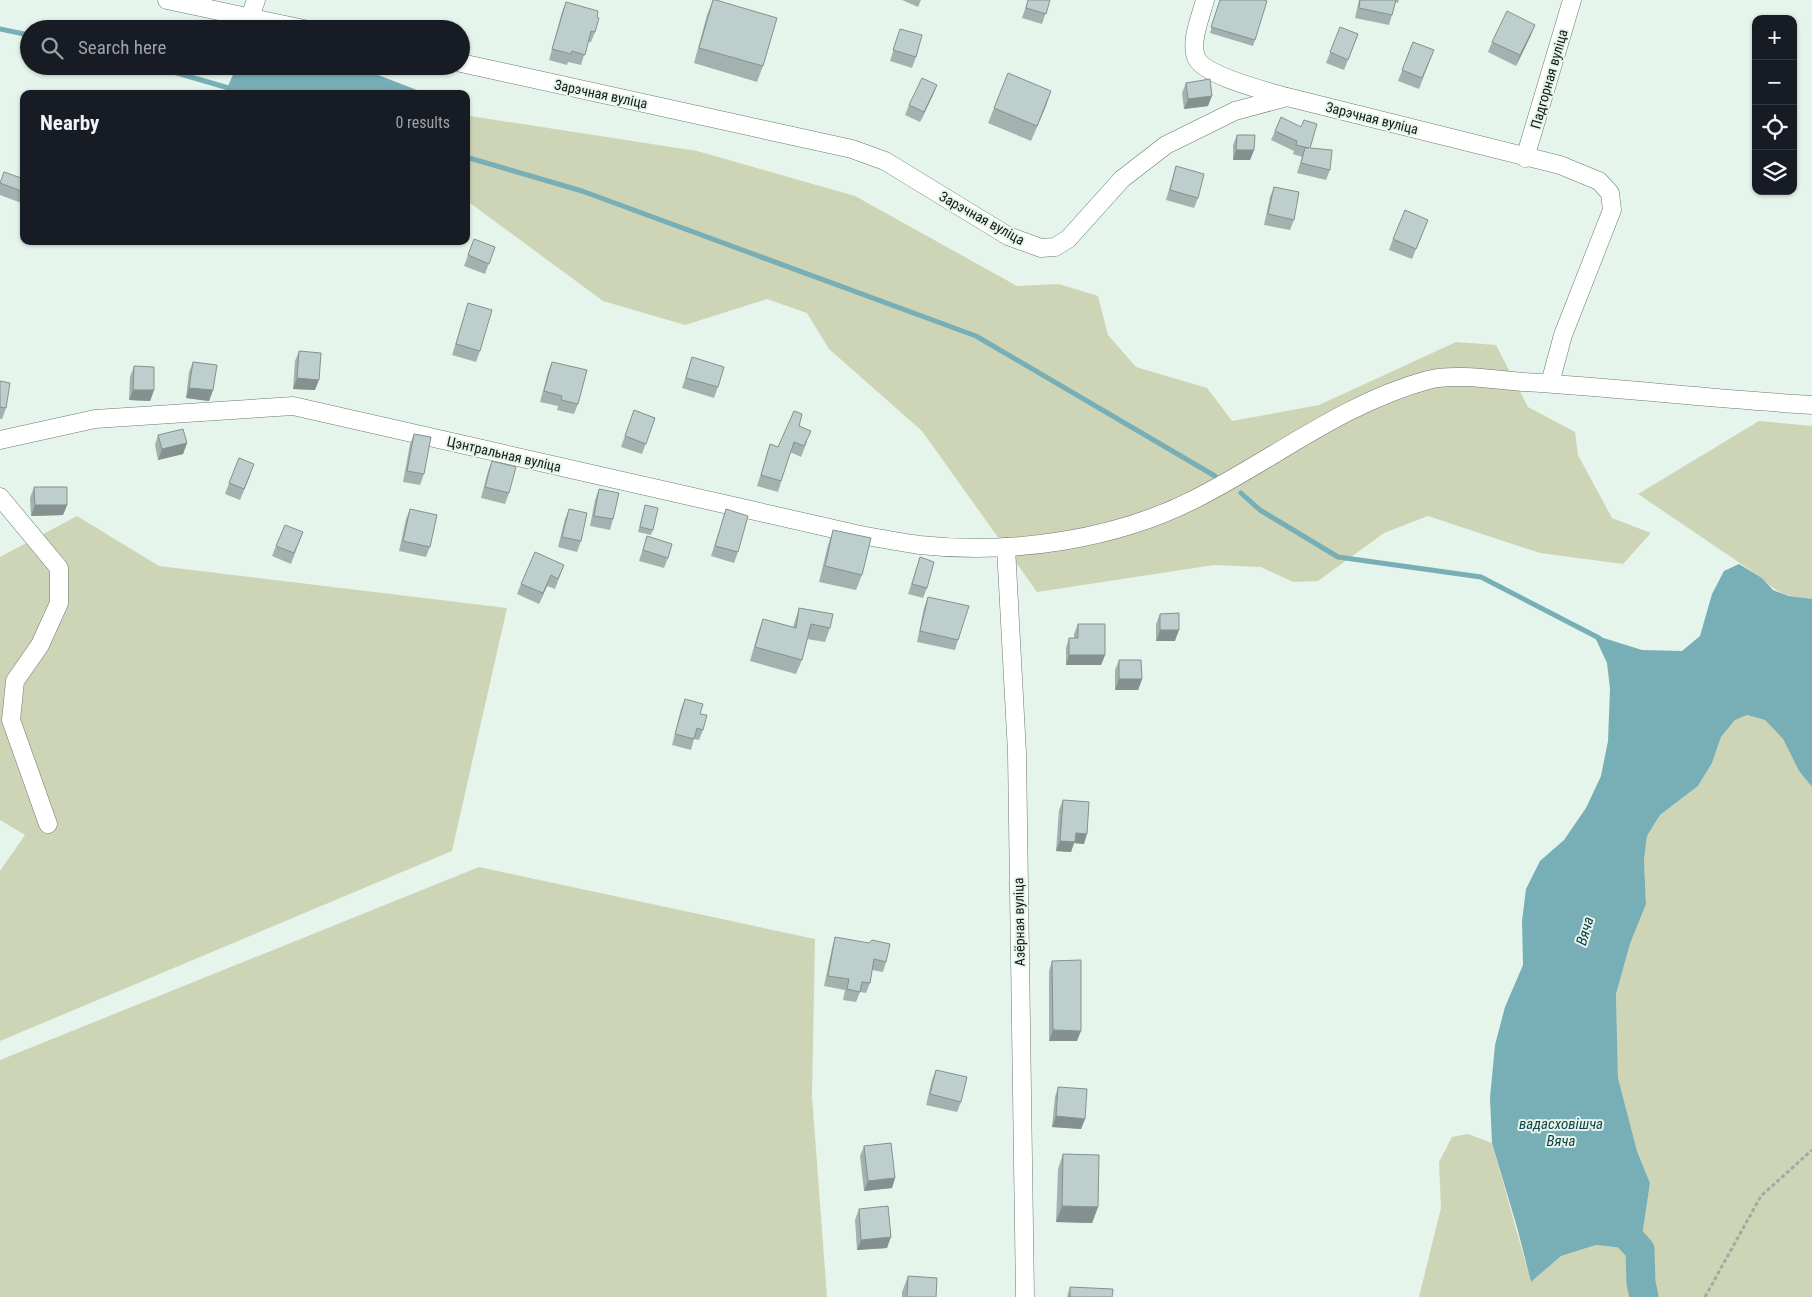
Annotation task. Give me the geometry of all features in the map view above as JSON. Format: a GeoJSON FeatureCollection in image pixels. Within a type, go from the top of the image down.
{"type":"FeatureCollection","features":[{"type":"Feature","properties":{"kind":"street"},"geometry":{"type":"LineString","coordinates":[[167,0],[264,20]]}},
{"type":"Feature","properties":{"kind":"street"},"geometry":{"type":"LineString","coordinates":[[250,17],[256,0]]}},
{"type":"Feature","properties":{"kind":"street"},"geometry":{"type":"LineString","coordinates":[[1205,0],[1195,44],[1196,58],[1205,68],[1219,75],[1287,97]]}},
{"type":"Feature","properties":{"kind":"street","name":"Падгорная вуліца"},"geometry":{"type":"LineString","coordinates":[[1526,158],[1572,0]]}},
{"type":"Feature","properties":{"kind":"street","name":"Зарэчная вуліца"},"geometry":{"type":"LineString","coordinates":[[470,65],[852,149],[884,161],[1008,236],[1041,248],[1055,247],[1068,239],[1122,179],[1166,145],[1234,111],[1287,97],[1560,165],[1599,181],[1610,193],[1612,210],[1563,335],[1550,384]]}},
{"type":"Feature","properties":{"kind":"street","name":"Цэнтральная вуліца"},"geometry":{"type":"LineString","coordinates":[[0,440],[95,419],[293,406],[856,534],[920,545],[1006,547],[1096,535],[1144,520],[1197,498],[1339,416],[1384,394],[1431,379],[1550,384],[1812,405]]}},
{"type":"Feature","properties":{"kind":"street"},"geometry":{"type":"LineString","coordinates":[[0,497],[59,568],[59,603],[40,645],[15,681],[11,720],[48,824]]}},
{"type":"Feature","properties":{"kind":"street","name":"Азёрная вуліца"},"geometry":{"type":"LineString","coordinates":[[1006,547],[1017,752],[1025,1297]]}},
{"type":"Feature","properties":{"kind":"path"},"geometry":{"type":"LineString","coordinates":[[1705,1297],[1762,1196],[1812,1150]]}},
{"type":"Feature","properties":{"kind":"green space"},"geometry":{"type":"Polygon","coordinates":[[[470,116],[697,151],[855,196],[1017,286],[1059,284],[1098,296],[1108,335],[1136,367],[1207,388],[1232,421],[1319,405],[1456,342],[1496,345],[1528,407],[1575,432],[1578,455],[1612,518],[1651,533],[1623,564],[1540,553],[1428,516],[1384,533],[1318,581],[1293,582],[1261,567],[1214,565],[1037,592],[922,431],[829,349],[807,313],[767,299],[685,325],[603,301],[470,203],[470,116]]]}},
{"type":"Feature","properties":{"kind":"green space"},"geometry":{"type":"Polygon","coordinates":[[[1759,421],[1812,426],[1812,599],[1790,596],[1773,588],[1762,578],[1638,494],[1759,421]]]}},
{"type":"Feature","properties":{"kind":"green space"},"geometry":{"type":"Polygon","coordinates":[[[77,516],[159,566],[507,608],[452,851],[0,1041],[0,871],[25,835],[0,820],[0,557],[77,516]]]}},
{"type":"Feature","properties":{"kind":"green space"},"geometry":{"type":"Polygon","coordinates":[[[1747,715],[1765,720],[1783,739],[1799,771],[1812,787],[1812,1297],[1419,1297],[1441,1208],[1439,1162],[1452,1137],[1468,1134],[1492,1143],[1531,1282],[1561,1256],[1596,1245],[1640,1250],[1650,1183],[1637,1151],[1618,1078],[1616,994],[1630,944],[1646,904],[1644,860],[1647,836],[1660,815],[1698,786],[1712,763],[1721,737],[1735,720],[1747,715]]]}},
{"type":"Feature","properties":{"kind":"green space"},"geometry":{"type":"Polygon","coordinates":[[[479,867],[815,939],[812,1096],[827,1297],[0,1297],[0,1060],[479,867]]]}},
{"type":"Feature","properties":{"kind":"water"},"geometry":{"type":"Polygon","coordinates":[[[233,75],[378,75],[417,90],[234,90],[227,88],[233,75]]]}},
{"type":"Feature","properties":{"kind":"water","name":"вадасховішча Вяча"},"geometry":{"type":"Polygon","coordinates":[[[1739,564],[1762,578],[1773,590],[1789,596],[1812,599],[1812,787],[1799,771],[1783,739],[1765,720],[1747,715],[1735,720],[1721,737],[1712,763],[1698,786],[1660,815],[1647,836],[1644,860],[1646,904],[1630,944],[1616,994],[1618,1078],[1637,1151],[1650,1183],[1640,1250],[1596,1245],[1561,1256],[1531,1282],[1492,1143],[1490,1098],[1495,1045],[1505,1007],[1523,965],[1522,921],[1526,889],[1540,861],[1564,840],[1586,808],[1601,776],[1608,741],[1610,689],[1607,663],[1594,635],[1642,650],[1682,651],[1700,636],[1712,594],[1724,571],[1739,564]]]}},
{"type":"Feature","properties":{"kind":"building"},"geometry":{"type":"Polygon","coordinates":[[[713,0],[777,18],[763,66],[699,48],[713,0]]]}},
{"type":"Feature","properties":{"kind":"building"},"geometry":{"type":"Polygon","coordinates":[[[1028,0],[1050,0],[1046,14],[1026,8],[1028,0]]]}},
{"type":"Feature","properties":{"kind":"building"},"geometry":{"type":"Polygon","coordinates":[[[1220,0],[1267,1],[1255,40],[1211,27],[1220,0]]]}},
{"type":"Feature","properties":{"kind":"building"},"geometry":{"type":"Polygon","coordinates":[[[1360,0],[1396,0],[1392,15],[1359,8],[1360,0]]]}},
{"type":"Feature","properties":{"kind":"building"},"geometry":{"type":"Polygon","coordinates":[[[566,2],[598,11],[597,17],[599,18],[595,32],[591,31],[585,55],[572,51],[571,54],[552,49],[566,2]]]}},
{"type":"Feature","properties":{"kind":"building"},"geometry":{"type":"Polygon","coordinates":[[[1507,11],[1535,25],[1520,55],[1492,42],[1507,11]]]}},
{"type":"Feature","properties":{"kind":"building"},"geometry":{"type":"Polygon","coordinates":[[[1340,27],[1358,34],[1348,60],[1330,52],[1340,27]]]}},
{"type":"Feature","properties":{"kind":"building"},"geometry":{"type":"Polygon","coordinates":[[[900,29],[922,35],[916,57],[893,50],[900,29]]]}},
{"type":"Feature","properties":{"kind":"building"},"geometry":{"type":"Polygon","coordinates":[[[1413,42],[1434,50],[1422,78],[1402,70],[1413,42]]]}},
{"type":"Feature","properties":{"kind":"building"},"geometry":{"type":"Polygon","coordinates":[[[1008,73],[1051,91],[1037,126],[994,108],[1008,73]]]}},
{"type":"Feature","properties":{"kind":"building"},"geometry":{"type":"Polygon","coordinates":[[[922,78],[937,85],[924,112],[909,105],[922,78]]]}},
{"type":"Feature","properties":{"kind":"building"},"geometry":{"type":"Polygon","coordinates":[[[1210,79],[1212,96],[1188,99],[1186,83],[1210,79]]]}},
{"type":"Feature","properties":{"kind":"building"},"geometry":{"type":"Polygon","coordinates":[[[1281,117],[1301,127],[1304,120],[1317,124],[1310,148],[1332,150],[1330,170],[1301,163],[1305,148],[1309,148],[1296,145],[1297,141],[1275,131],[1281,117]]]}},
{"type":"Feature","properties":{"kind":"building"},"geometry":{"type":"Polygon","coordinates":[[[1237,135],[1255,135],[1254,150],[1236,150],[1237,135]]]}},
{"type":"Feature","properties":{"kind":"building"},"geometry":{"type":"Polygon","coordinates":[[[1176,166],[1204,174],[1198,198],[1170,190],[1176,166]]]}},
{"type":"Feature","properties":{"kind":"building"},"geometry":{"type":"Polygon","coordinates":[[[4,172],[20,178],[20,190],[0,183],[4,172]]]}},
{"type":"Feature","properties":{"kind":"building"},"geometry":{"type":"Polygon","coordinates":[[[1274,187],[1299,192],[1294,220],[1268,214],[1274,187]]]}},
{"type":"Feature","properties":{"kind":"building"},"geometry":{"type":"Polygon","coordinates":[[[1405,210],[1428,220],[1416,249],[1393,239],[1405,210]]]}},
{"type":"Feature","properties":{"kind":"building"},"geometry":{"type":"Polygon","coordinates":[[[474,239],[495,247],[489,264],[468,255],[474,239]]]}},
{"type":"Feature","properties":{"kind":"building"},"geometry":{"type":"Polygon","coordinates":[[[468,303],[492,310],[480,351],[456,344],[468,303]]]}},
{"type":"Feature","properties":{"kind":"building"},"geometry":{"type":"Polygon","coordinates":[[[299,351],[321,353],[319,380],[297,378],[299,351]]]}},
{"type":"Feature","properties":{"kind":"building"},"geometry":{"type":"Polygon","coordinates":[[[692,357],[724,367],[718,387],[686,378],[692,357]]]}},
{"type":"Feature","properties":{"kind":"building"},"geometry":{"type":"Polygon","coordinates":[[[193,362],[217,365],[213,390],[189,388],[193,362]]]}},
{"type":"Feature","properties":{"kind":"building"},"geometry":{"type":"Polygon","coordinates":[[[552,362],[587,370],[578,404],[561,400],[562,396],[544,391],[552,362]]]}},
{"type":"Feature","properties":{"kind":"building"},"geometry":{"type":"Polygon","coordinates":[[[134,366],[154,367],[154,390],[133,390],[134,366]]]}},
{"type":"Feature","properties":{"kind":"building"},"geometry":{"type":"Polygon","coordinates":[[[0,381],[10,383],[6,408],[0,407],[0,381]]]}},
{"type":"Feature","properties":{"kind":"building"},"geometry":{"type":"Polygon","coordinates":[[[634,410],[655,418],[646,444],[625,436],[634,410]]]}},
{"type":"Feature","properties":{"kind":"building"},"geometry":{"type":"Polygon","coordinates":[[[794,411],[802,414],[799,426],[811,431],[804,446],[794,442],[781,481],[761,475],[770,444],[778,447],[794,411]]]}},
{"type":"Feature","properties":{"kind":"building"},"geometry":{"type":"Polygon","coordinates":[[[183,429],[187,443],[162,449],[158,435],[183,429]]]}},
{"type":"Feature","properties":{"kind":"building"},"geometry":{"type":"Polygon","coordinates":[[[414,434],[431,437],[424,474],[407,471],[414,434]]]}},
{"type":"Feature","properties":{"kind":"building"},"geometry":{"type":"Polygon","coordinates":[[[239,458],[254,464],[244,489],[229,483],[239,458]]]}},
{"type":"Feature","properties":{"kind":"building"},"geometry":{"type":"Polygon","coordinates":[[[492,461],[516,467],[509,493],[485,487],[492,461]]]}},
{"type":"Feature","properties":{"kind":"building"},"geometry":{"type":"Polygon","coordinates":[[[34,487],[67,487],[67,505],[35,505],[34,487]]]}},
{"type":"Feature","properties":{"kind":"building"},"geometry":{"type":"Polygon","coordinates":[[[599,489],[619,493],[613,519],[594,516],[599,489]]]}},
{"type":"Feature","properties":{"kind":"building"},"geometry":{"type":"Polygon","coordinates":[[[645,505],[658,508],[653,530],[640,527],[645,505]]]}},
{"type":"Feature","properties":{"kind":"building"},"geometry":{"type":"Polygon","coordinates":[[[410,509],[437,515],[430,547],[403,541],[410,509]]]}},
{"type":"Feature","properties":{"kind":"building"},"geometry":{"type":"Polygon","coordinates":[[[569,509],[587,513],[581,541],[562,537],[569,509]]]}},
{"type":"Feature","properties":{"kind":"building"},"geometry":{"type":"Polygon","coordinates":[[[726,509],[748,516],[738,552],[715,546],[726,509]]]}},
{"type":"Feature","properties":{"kind":"building"},"geometry":{"type":"Polygon","coordinates":[[[285,525],[303,532],[294,553],[276,546],[285,525]]]}},
{"type":"Feature","properties":{"kind":"building"},"geometry":{"type":"Polygon","coordinates":[[[833,530],[871,538],[862,575],[825,566],[833,530]]]}},
{"type":"Feature","properties":{"kind":"building"},"geometry":{"type":"Polygon","coordinates":[[[647,536],[672,544],[668,558],[643,550],[647,536]]]}},
{"type":"Feature","properties":{"kind":"building"},"geometry":{"type":"Polygon","coordinates":[[[535,552],[564,565],[558,579],[551,575],[543,593],[521,584],[535,552]]]}},
{"type":"Feature","properties":{"kind":"building"},"geometry":{"type":"Polygon","coordinates":[[[920,557],[934,562],[927,588],[912,584],[920,557]]]}},
{"type":"Feature","properties":{"kind":"building"},"geometry":{"type":"Polygon","coordinates":[[[928,597],[969,606],[958,640],[920,631],[928,597]]]}},
{"type":"Feature","properties":{"kind":"building"},"geometry":{"type":"Polygon","coordinates":[[[799,608],[833,614],[830,628],[811,624],[802,660],[755,647],[763,619],[796,628],[799,608]]]}},
{"type":"Feature","properties":{"kind":"building"},"geometry":{"type":"Polygon","coordinates":[[[1179,613],[1179,630],[1160,630],[1160,614],[1179,613]]]}},
{"type":"Feature","properties":{"kind":"building"},"geometry":{"type":"Polygon","coordinates":[[[1078,624],[1105,624],[1105,655],[1069,655],[1069,638],[1078,638],[1078,624]]]}},
{"type":"Feature","properties":{"kind":"building"},"geometry":{"type":"Polygon","coordinates":[[[1119,660],[1141,660],[1142,679],[1119,679],[1119,660]]]}},
{"type":"Feature","properties":{"kind":"building"},"geometry":{"type":"Polygon","coordinates":[[[685,699],[703,704],[700,714],[707,715],[703,730],[697,728],[694,739],[675,734],[685,699]]]}},
{"type":"Feature","properties":{"kind":"building"},"geometry":{"type":"Polygon","coordinates":[[[1063,800],[1089,802],[1087,834],[1076,833],[1075,842],[1060,841],[1063,800]]]}},
{"type":"Feature","properties":{"kind":"building"},"geometry":{"type":"Polygon","coordinates":[[[835,937],[869,943],[872,940],[890,944],[886,962],[874,959],[870,983],[862,982],[860,992],[847,989],[849,979],[828,976],[835,937]]]}},
{"type":"Feature","properties":{"kind":"building"},"geometry":{"type":"Polygon","coordinates":[[[1081,960],[1081,1031],[1053,1030],[1052,961],[1081,960]]]}},
{"type":"Feature","properties":{"kind":"building"},"geometry":{"type":"Polygon","coordinates":[[[936,1070],[967,1077],[961,1102],[930,1094],[936,1070]]]}},
{"type":"Feature","properties":{"kind":"building"},"geometry":{"type":"Polygon","coordinates":[[[1058,1087],[1087,1089],[1085,1119],[1056,1116],[1058,1087]]]}},
{"type":"Feature","properties":{"kind":"building"},"geometry":{"type":"Polygon","coordinates":[[[891,1143],[895,1178],[868,1181],[864,1146],[891,1143]]]}},
{"type":"Feature","properties":{"kind":"building"},"geometry":{"type":"Polygon","coordinates":[[[1063,1154],[1099,1155],[1098,1207],[1062,1206],[1063,1154]]]}},
{"type":"Feature","properties":{"kind":"building"},"geometry":{"type":"Polygon","coordinates":[[[888,1206],[891,1237],[861,1240],[859,1209],[888,1206]]]}},
{"type":"Feature","properties":{"kind":"building"},"geometry":{"type":"Polygon","coordinates":[[[908,1276],[937,1278],[936,1297],[907,1297],[908,1276]]]}},
{"type":"Feature","properties":{"kind":"building"},"geometry":{"type":"Polygon","coordinates":[[[1070,1287],[1113,1289],[1112,1297],[1070,1297],[1070,1287]]]}},
{"type":"Feature","properties":{"kind":"waterway"},"geometry":{"type":"LineString","coordinates":[[0,29],[20,33]]}},
{"type":"Feature","properties":{"kind":"waterway"},"geometry":{"type":"LineString","coordinates":[[184,75],[232,89]]}},
{"type":"Feature","properties":{"kind":"waterway"},"geometry":{"type":"LineString","coordinates":[[470,158],[582,191],[976,336],[1215,476]]}},
{"type":"Feature","properties":{"kind":"waterway"},"geometry":{"type":"LineString","coordinates":[[1241,493],[1260,510],[1338,557],[1481,577],[1599,638]]}},
{"type":"Feature","properties":{"kind":"waterway","name":"Вяча"},"geometry":{"type":"LineString","coordinates":[[1615,1222],[1640,1250],[1641,1283],[1644,1297]]}}]}
